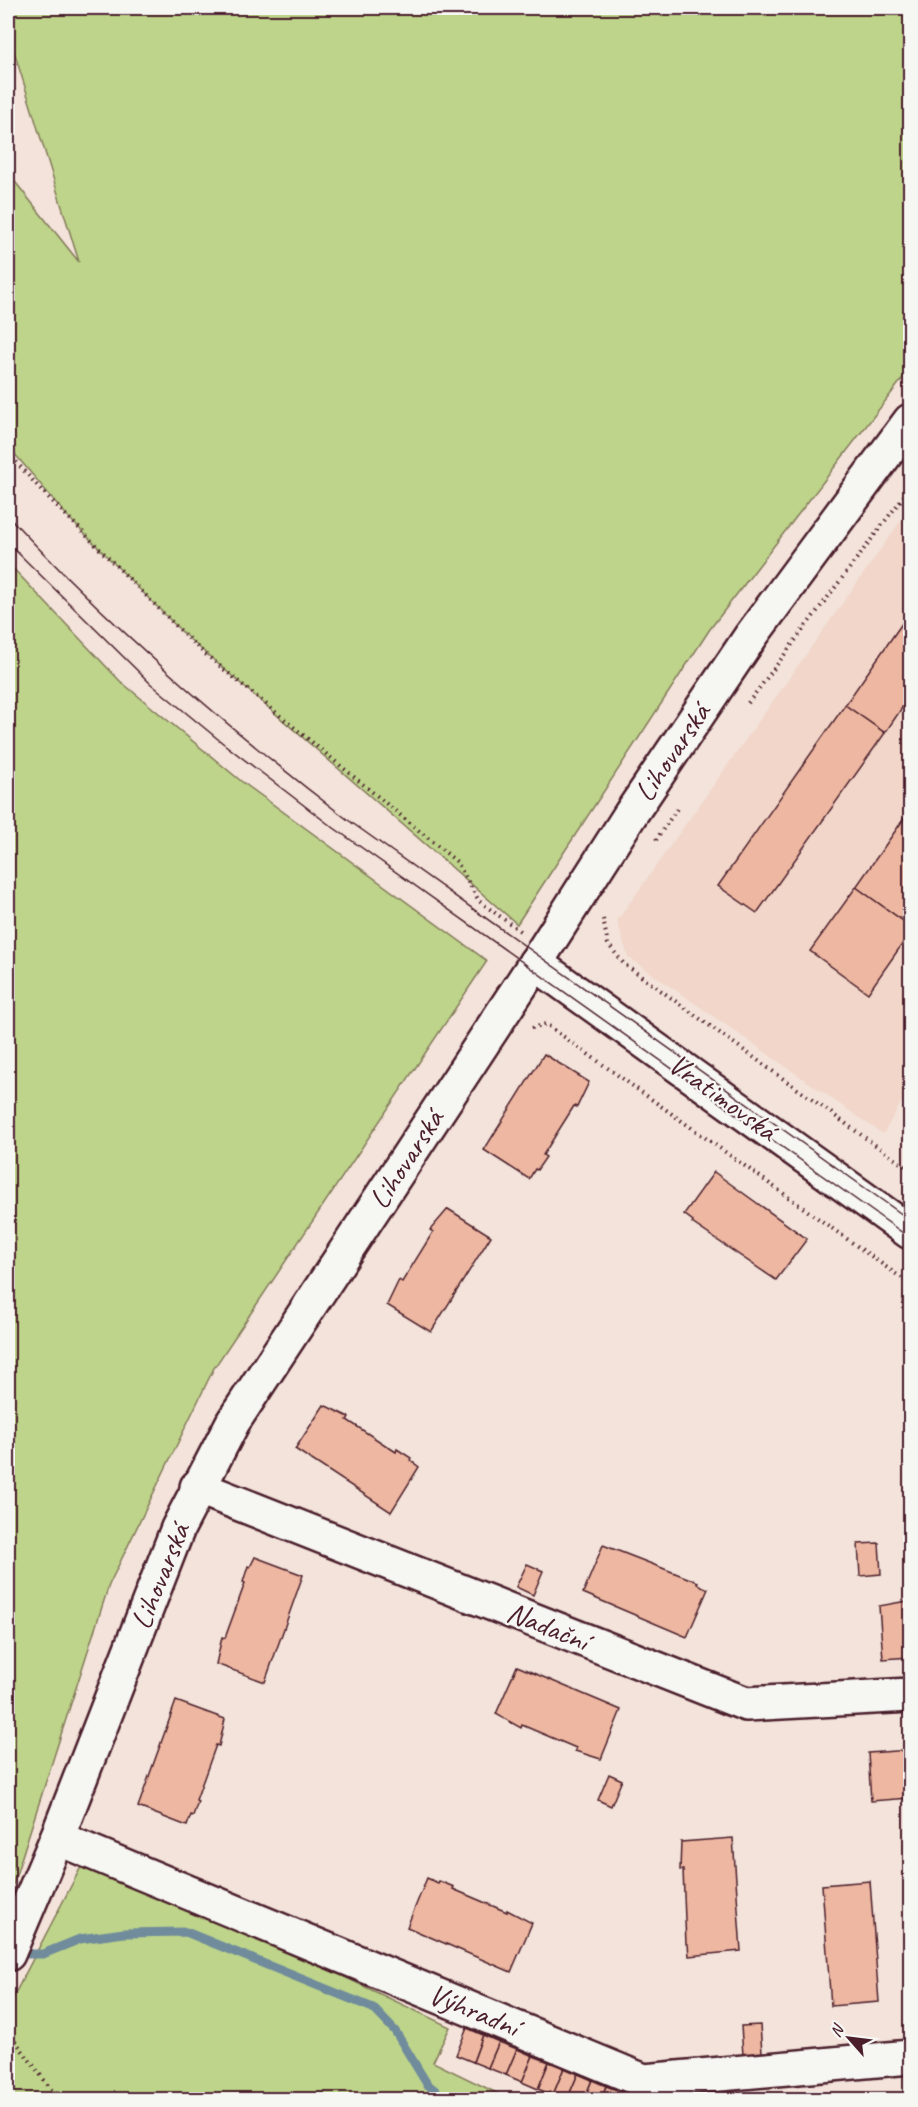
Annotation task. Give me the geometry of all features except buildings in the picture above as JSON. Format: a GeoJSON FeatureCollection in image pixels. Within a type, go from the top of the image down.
{"type":"FeatureCollection","features":[{"type":"Feature","properties":{"kind":"street","name":"Lihovarská"},"geometry":{"type":"LineString","coordinates":[[8,1954],[57,1838],[161,1567],[197,1488],[233,1422],[540,956],[630,815],[751,636],[910,421]]}},
{"type":"Feature","properties":{"kind":"street","name":"Vratimovská"},"geometry":{"type":"LineString","coordinates":[[540,956],[910,1232]]}},
{"type":"Feature","properties":{"kind":"street","name":"Nadační"},"geometry":{"type":"LineString","coordinates":[[197,1488],[746,1704],[910,1695]]}},
{"type":"Feature","properties":{"kind":"street","name":"Výhradní"},"geometry":{"type":"LineString","coordinates":[[57,1838],[644,2081],[910,2057]]}},
{"type":"Feature","properties":{"kind":"path"},"geometry":{"type":"LineString","coordinates":[[8,453],[44,493],[198,648],[457,862],[479,901],[540,956]]}},
{"type":"Feature","properties":{"kind":"path"},"geometry":{"type":"LineString","coordinates":[[746,706],[910,488]]}},
{"type":"Feature","properties":{"kind":"path"},"geometry":{"type":"LineString","coordinates":[[655,842],[681,803]]}},
{"type":"Feature","properties":{"kind":"path"},"geometry":{"type":"LineString","coordinates":[[609,909],[603,919],[608,944],[624,964],[910,1170]]}},
{"type":"Feature","properties":{"kind":"path"},"geometry":{"type":"LineString","coordinates":[[528,1030],[546,1024],[910,1284]]}},
{"type":"Feature","properties":{"kind":"path"},"geometry":{"type":"LineString","coordinates":[[8,2031],[59,2100]]}},
{"type":"Feature","properties":{"kind":"shaded area"},"geometry":{"type":"Polygon","coordinates":[[[910,508],[910,1087],[883,1134],[628,957],[617,921],[910,508]]]}},
{"type":"Feature","properties":{"kind":"green space"},"geometry":{"type":"Polygon","coordinates":[[[8,8],[910,8],[910,369],[710,629],[517,924],[186,636],[69,518],[8,446],[8,173],[79,262],[8,32],[8,8]]]}},
{"type":"Feature","properties":{"kind":"green space"},"geometry":{"type":"Polygon","coordinates":[[[8,563],[120,681],[241,781],[487,961],[214,1368],[109,1585],[8,1900],[8,563]]]}},
{"type":"Feature","properties":{"kind":"green space"},"geometry":{"type":"Polygon","coordinates":[[[81,1867],[184,1901],[450,2027],[433,2062],[509,2099],[8,2100],[8,2007],[81,1867]]]}},
{"type":"Feature","properties":{"kind":"waterway"},"geometry":{"type":"LineString","coordinates":[[15,1954],[43,1954],[80,1939],[124,1933],[186,1932],[373,2008],[395,2031],[427,2084],[447,2100]]}},
{"type":"Feature","properties":{"kind":"tram line"},"geometry":{"type":"LineString","coordinates":[[8,516],[129,637],[214,712],[303,785],[348,820],[910,1220]]}},
{"type":"Feature","properties":{"kind":"tram line"},"geometry":{"type":"LineString","coordinates":[[8,543],[151,684],[224,744],[327,823],[910,1238]]}}]}
